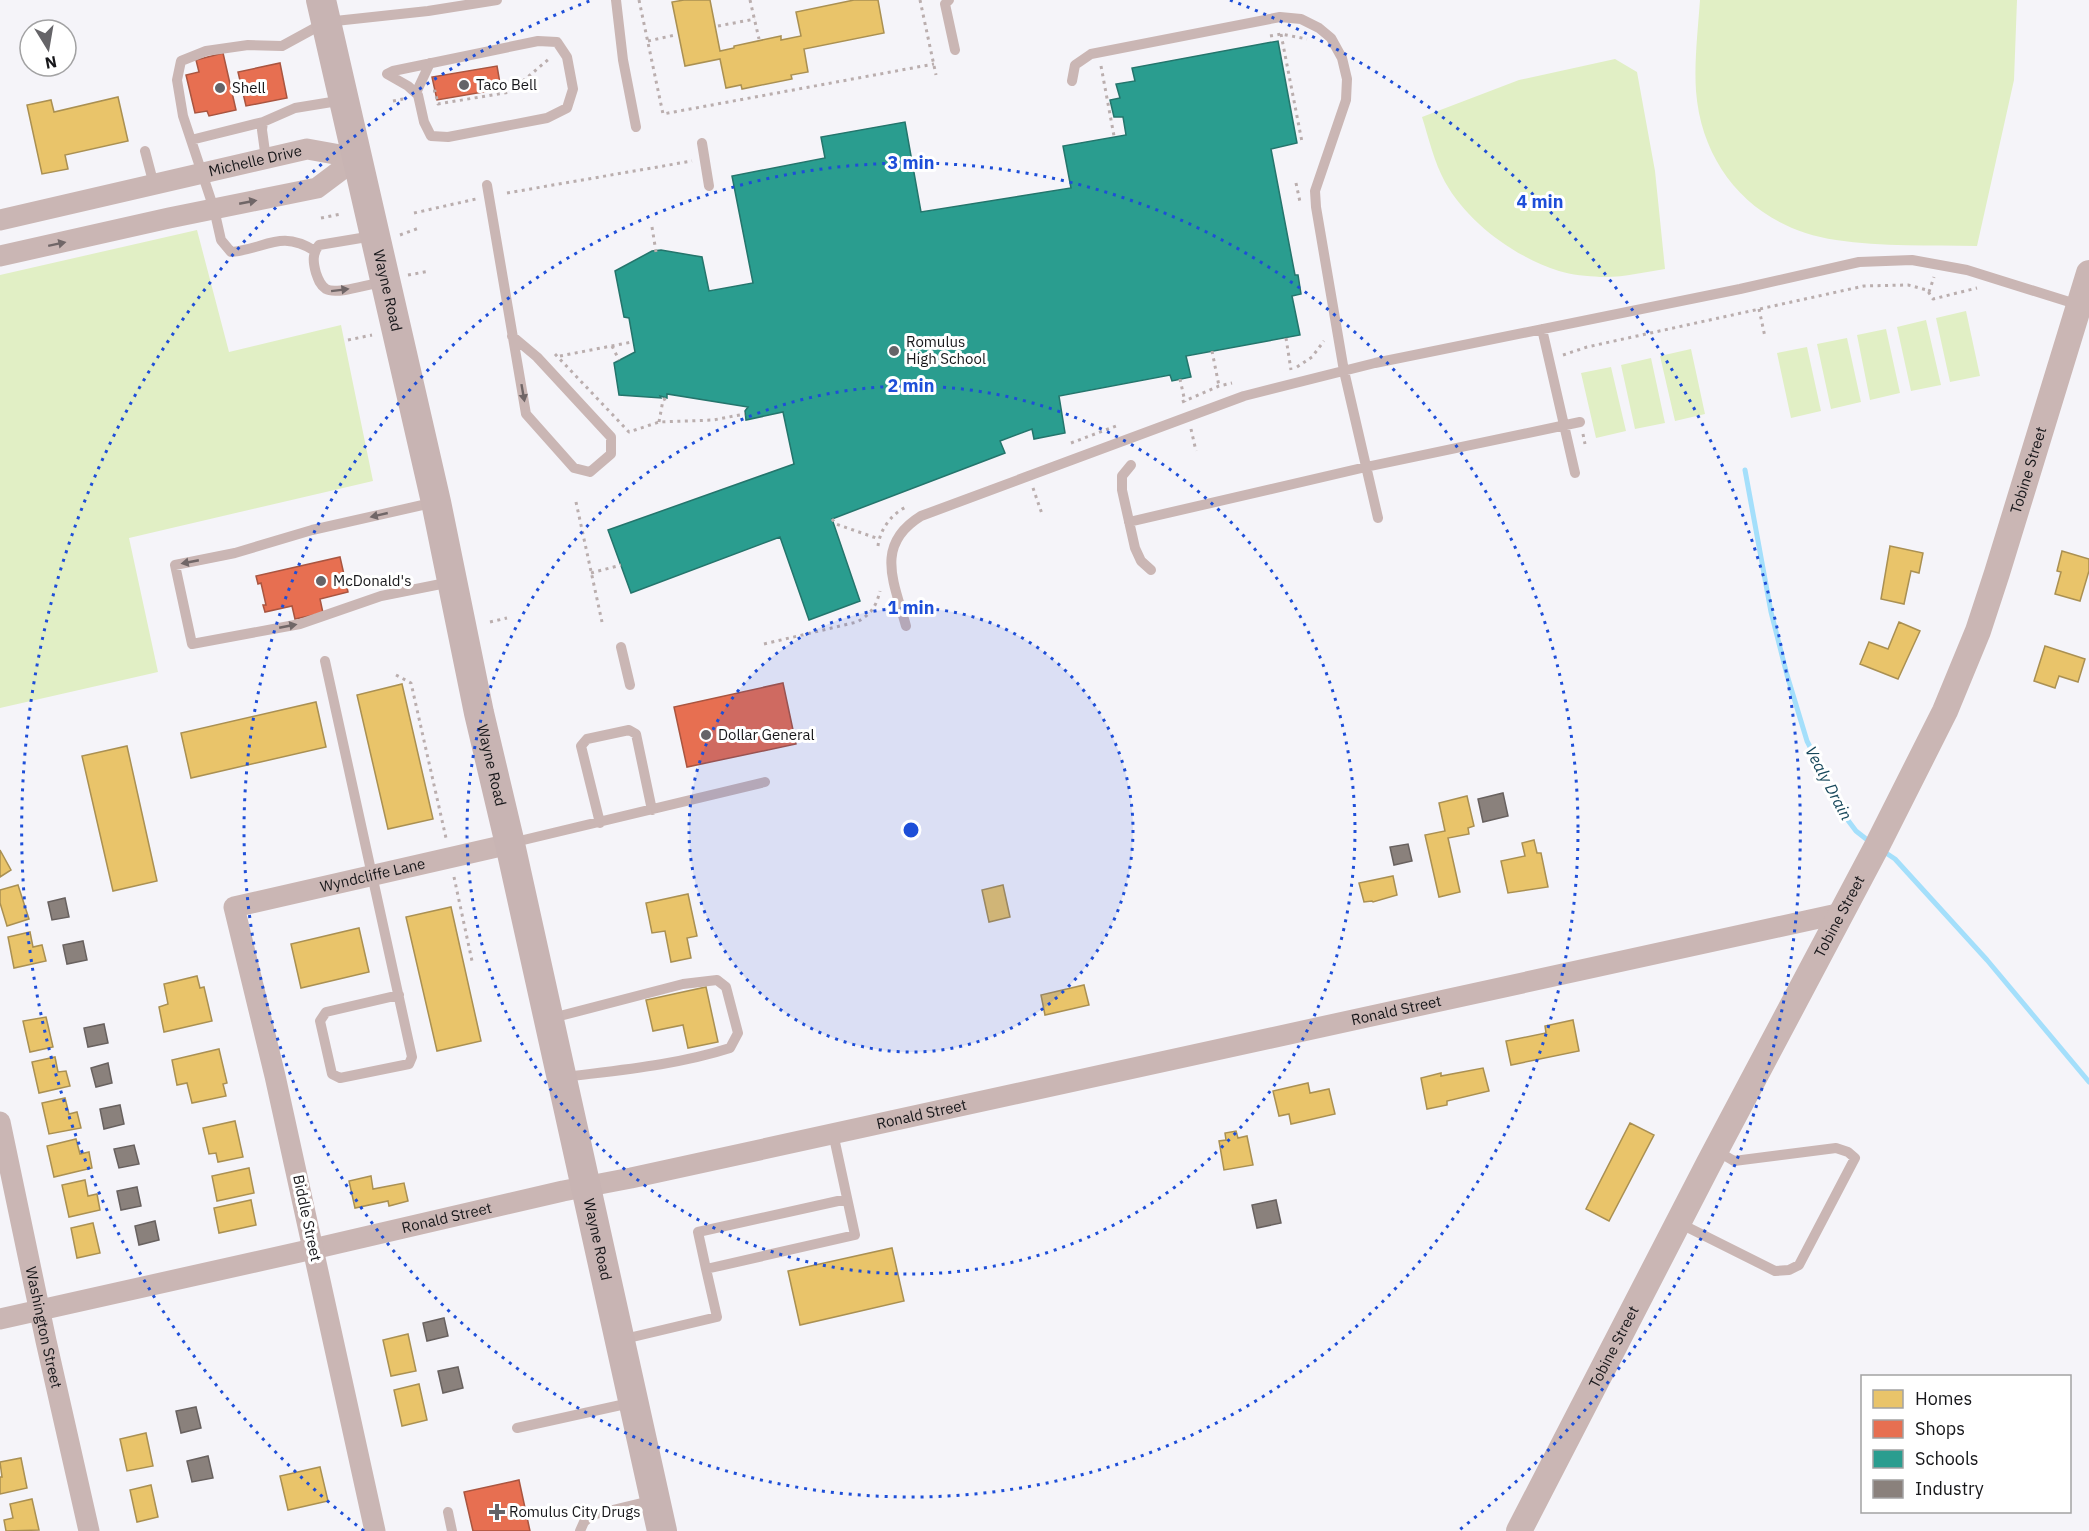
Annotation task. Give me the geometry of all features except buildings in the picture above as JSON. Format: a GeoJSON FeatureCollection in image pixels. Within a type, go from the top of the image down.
{"type":"FeatureCollection","features":[{"type":"Feature","properties":{"kind":"main road","name":"Wayne Road"},"geometry":{"type":"LineString","coordinates":[[324,11],[357,159],[387,235],[397,278],[436,502],[479,713],[662,1531]]}},
{"type":"Feature","properties":{"kind":"street","name":"Michelle Drive"},"geometry":{"type":"LineString","coordinates":[[0,220],[307,149],[357,159]]}},
{"type":"Feature","properties":{"kind":"street"},"geometry":{"type":"LineString","coordinates":[[0,256],[317,188],[357,159]]}},
{"type":"Feature","properties":{"kind":"street","name":"Tobine Street"},"geometry":{"type":"LineString","coordinates":[[1519,1531],[1945,711],[1962,673],[2001,562],[2089,273]]}},
{"type":"Feature","properties":{"kind":"street","name":"Wyndcliffe Lane"},"geometry":{"type":"LineString","coordinates":[[234,907],[510,844]]}},
{"type":"Feature","properties":{"kind":"street","name":"Biddle Street"},"geometry":{"type":"LineString","coordinates":[[234,907],[275,1076],[375,1531]]}},
{"type":"Feature","properties":{"kind":"street","name":"Ronald Street"},"geometry":{"type":"LineString","coordinates":[[0,1319],[562,1191],[1842,913]]}},
{"type":"Feature","properties":{"kind":"street","name":"Washington Street"},"geometry":{"type":"LineString","coordinates":[[0,1122],[89,1531]]}},
{"type":"Feature","properties":{"kind":"lane"},"geometry":{"type":"LineString","coordinates":[[315,251],[297,241],[288,240],[231,252],[221,240],[214,209],[183,116],[177,80],[181,61],[206,51],[248,45],[282,46],[324,11],[428,11],[497,0]]}},
{"type":"Feature","properties":{"kind":"lane"},"geometry":{"type":"LineString","coordinates":[[616,0],[623,60],[636,127]]}},
{"type":"Feature","properties":{"kind":"lane"},"geometry":{"type":"LineString","coordinates":[[949,0],[945,4],[955,50]]}},
{"type":"Feature","properties":{"kind":"lane"},"geometry":{"type":"LineString","coordinates":[[1072,81],[1075,65],[1091,54],[1280,17],[1301,19],[1319,28],[1331,38],[1342,58],[1347,79],[1346,100],[1315,191],[1344,371],[1378,518]]}},
{"type":"Feature","properties":{"kind":"lane"},"geometry":{"type":"LineString","coordinates":[[421,93],[387,74],[429,63],[538,41],[557,42],[567,57],[573,88],[567,108],[547,118],[448,136],[431,136],[424,122],[421,93],[429,63]]}},
{"type":"Feature","properties":{"kind":"lane"},"geometry":{"type":"LineString","coordinates":[[191,140],[263,122],[295,108],[344,100]]}},
{"type":"Feature","properties":{"kind":"lane"},"geometry":{"type":"LineString","coordinates":[[263,122],[266,159]]}},
{"type":"Feature","properties":{"kind":"lane"},"geometry":{"type":"LineString","coordinates":[[702,143],[710,186]]}},
{"type":"Feature","properties":{"kind":"lane"},"geometry":{"type":"LineString","coordinates":[[145,151],[154,185]]}},
{"type":"Feature","properties":{"kind":"lane"},"geometry":{"type":"LineString","coordinates":[[487,185],[512,336],[526,414],[574,468],[590,472],[611,454],[611,437],[537,357],[512,336]]}},
{"type":"Feature","properties":{"kind":"lane"},"geometry":{"type":"LineString","coordinates":[[387,235],[319,245],[313,257],[315,269],[320,283],[328,291],[397,278]]}},
{"type":"Feature","properties":{"kind":"lane"},"geometry":{"type":"LineString","coordinates":[[906,626],[890,558],[896,540],[908,524],[921,516],[1244,396],[1344,371],[1740,290],[1859,262],[1912,260],[1967,270],[2079,305]]}},
{"type":"Feature","properties":{"kind":"lane"},"geometry":{"type":"LineString","coordinates":[[1542,329],[1575,473]]}},
{"type":"Feature","properties":{"kind":"lane"},"geometry":{"type":"LineString","coordinates":[[1129,522],[1366,467],[1580,422]]}},
{"type":"Feature","properties":{"kind":"lane"},"geometry":{"type":"LineString","coordinates":[[1131,465],[1122,476],[1122,490],[1135,548],[1141,561],[1150,570]]}},
{"type":"Feature","properties":{"kind":"lane"},"geometry":{"type":"LineString","coordinates":[[436,502],[312,530],[235,553],[175,564],[177,576],[192,645],[300,624],[381,596],[453,582]]}},
{"type":"Feature","properties":{"kind":"lane"},"geometry":{"type":"LineString","coordinates":[[621,647],[630,685]]}},
{"type":"Feature","properties":{"kind":"lane"},"geometry":{"type":"LineString","coordinates":[[325,661],[373,875],[399,995],[412,1057],[409,1064],[340,1078],[332,1074],[320,1021],[326,1012],[399,995]]}},
{"type":"Feature","properties":{"kind":"lane"},"geometry":{"type":"LineString","coordinates":[[600,823],[581,746],[587,739],[629,730],[636,734],[652,810]]}},
{"type":"Feature","properties":{"kind":"lane"},"geometry":{"type":"LineString","coordinates":[[510,844],[765,782]]}},
{"type":"Feature","properties":{"kind":"lane"},"geometry":{"type":"LineString","coordinates":[[549,1019],[683,984],[717,980],[726,987],[738,1033],[730,1048],[703,1056],[624,1070],[561,1077]]}},
{"type":"Feature","properties":{"kind":"lane"},"geometry":{"type":"LineString","coordinates":[[706,1269],[855,1235],[833,1133]]}},
{"type":"Feature","properties":{"kind":"lane"},"geometry":{"type":"LineString","coordinates":[[1678,1223],[1775,1271],[1789,1270],[1798,1265],[1855,1158],[1848,1152],[1836,1148],[1734,1161],[1716,1150]]}},
{"type":"Feature","properties":{"kind":"lane"},"geometry":{"type":"LineString","coordinates":[[620,1340],[717,1317],[698,1232],[847,1199]]}},
{"type":"Feature","properties":{"kind":"lane"},"geometry":{"type":"LineString","coordinates":[[517,1428],[634,1402]]}},
{"type":"Feature","properties":{"kind":"lane"},"geometry":{"type":"LineString","coordinates":[[580,1531],[584,1522],[592,1515],[655,1500]]}},
{"type":"Feature","properties":{"kind":"lane"},"geometry":{"type":"LineString","coordinates":[[448,1512],[452,1531]]}},
{"type":"Feature","properties":{"kind":"path"},"geometry":{"type":"LineString","coordinates":[[639,0],[663,114],[934,64]]}},
{"type":"Feature","properties":{"kind":"path"},"geometry":{"type":"LineString","coordinates":[[750,0],[759,39]]}},
{"type":"Feature","properties":{"kind":"path"},"geometry":{"type":"LineString","coordinates":[[920,0],[936,75]]}},
{"type":"Feature","properties":{"kind":"path"},"geometry":{"type":"LineString","coordinates":[[718,26],[754,19]]}},
{"type":"Feature","properties":{"kind":"path"},"geometry":{"type":"LineString","coordinates":[[1281,33],[1302,142]]}},
{"type":"Feature","properties":{"kind":"path"},"geometry":{"type":"LineString","coordinates":[[1270,36],[1281,33],[1309,40]]}},
{"type":"Feature","properties":{"kind":"path"},"geometry":{"type":"LineString","coordinates":[[648,41],[675,35]]}},
{"type":"Feature","properties":{"kind":"path"},"geometry":{"type":"LineString","coordinates":[[421,93],[435,91],[438,104],[510,92],[561,49]]}},
{"type":"Feature","properties":{"kind":"path"},"geometry":{"type":"LineString","coordinates":[[1112,64],[1101,66],[1114,136]]}},
{"type":"Feature","properties":{"kind":"path"},"geometry":{"type":"LineString","coordinates":[[507,193],[693,160]]}},
{"type":"Feature","properties":{"kind":"path"},"geometry":{"type":"LineString","coordinates":[[1296,183],[1300,204]]}},
{"type":"Feature","properties":{"kind":"path"},"geometry":{"type":"LineString","coordinates":[[414,213],[476,199]]}},
{"type":"Feature","properties":{"kind":"path"},"geometry":{"type":"LineString","coordinates":[[321,218],[341,214]]}},
{"type":"Feature","properties":{"kind":"path"},"geometry":{"type":"LineString","coordinates":[[652,227],[656,252]]}},
{"type":"Feature","properties":{"kind":"path"},"geometry":{"type":"LineString","coordinates":[[387,235],[419,228]]}},
{"type":"Feature","properties":{"kind":"path"},"geometry":{"type":"LineString","coordinates":[[397,278],[430,271]]}},
{"type":"Feature","properties":{"kind":"path"},"geometry":{"type":"LineString","coordinates":[[1565,362],[1563,354],[1587,347],[1864,286],[1908,285],[1927,290],[1933,299],[1980,287]]}},
{"type":"Feature","properties":{"kind":"path"},"geometry":{"type":"LineString","coordinates":[[1759,309],[1765,337]]}},
{"type":"Feature","properties":{"kind":"path"},"geometry":{"type":"LineString","coordinates":[[1281,372],[1292,370],[1312,357],[1324,342],[1324,330]]}},
{"type":"Feature","properties":{"kind":"path"},"geometry":{"type":"LineString","coordinates":[[348,340],[372,335]]}},
{"type":"Feature","properties":{"kind":"path"},"geometry":{"type":"LineString","coordinates":[[1286,338],[1292,370]]}},
{"type":"Feature","properties":{"kind":"path"},"geometry":{"type":"LineString","coordinates":[[559,357],[632,342]]}},
{"type":"Feature","properties":{"kind":"path"},"geometry":{"type":"LineString","coordinates":[[612,346],[619,360]]}},
{"type":"Feature","properties":{"kind":"path"},"geometry":{"type":"LineString","coordinates":[[549,351],[559,357],[629,432],[659,422],[713,420],[746,414]]}},
{"type":"Feature","properties":{"kind":"path"},"geometry":{"type":"LineString","coordinates":[[1212,351],[1219,386]]}},
{"type":"Feature","properties":{"kind":"path"},"geometry":{"type":"LineString","coordinates":[[1180,379],[1186,407]]}},
{"type":"Feature","properties":{"kind":"path"},"geometry":{"type":"LineString","coordinates":[[1174,405],[1219,386],[1240,382]]}},
{"type":"Feature","properties":{"kind":"path"},"geometry":{"type":"LineString","coordinates":[[659,422],[663,400],[667,398]]}},
{"type":"Feature","properties":{"kind":"path"},"geometry":{"type":"LineString","coordinates":[[1580,422],[1585,444]]}},
{"type":"Feature","properties":{"kind":"path"},"geometry":{"type":"LineString","coordinates":[[1065,445],[1116,426]]}},
{"type":"Feature","properties":{"kind":"path"},"geometry":{"type":"LineString","coordinates":[[1191,427],[1196,451]]}},
{"type":"Feature","properties":{"kind":"path"},"geometry":{"type":"LineString","coordinates":[[1032,487],[1042,514]]}},
{"type":"Feature","properties":{"kind":"path"},"geometry":{"type":"LineString","coordinates":[[576,502],[603,622]]}},
{"type":"Feature","properties":{"kind":"path"},"geometry":{"type":"LineString","coordinates":[[877,550],[879,539],[892,516],[915,503]]}},
{"type":"Feature","properties":{"kind":"path"},"geometry":{"type":"LineString","coordinates":[[831,519],[836,524],[879,539]]}},
{"type":"Feature","properties":{"kind":"path"},"geometry":{"type":"LineString","coordinates":[[591,573],[621,565]]}},
{"type":"Feature","properties":{"kind":"path"},"geometry":{"type":"LineString","coordinates":[[764,644],[857,622],[868,616],[876,607],[881,587]]}},
{"type":"Feature","properties":{"kind":"path"},"geometry":{"type":"LineString","coordinates":[[490,622],[507,618]]}},
{"type":"Feature","properties":{"kind":"path"},"geometry":{"type":"LineString","coordinates":[[396,675],[411,683],[446,838]]}},
{"type":"Feature","properties":{"kind":"path"},"geometry":{"type":"LineString","coordinates":[[453,872],[472,961]]}},
{"type":"Feature","properties":{"kind":"green space"},"geometry":{"type":"Polygon","coordinates":[[[1700,0],[2017,0],[2014,80],[1977,246],[1889,245],[1836,240],[1808,234],[1782,223],[1759,209],[1739,191],[1722,170],[1709,146],[1700,120],[1696,91],[1696,46],[1700,0]]]}},
{"type":"Feature","properties":{"kind":"green space"},"geometry":{"type":"Polygon","coordinates":[[[1615,59],[1637,72],[1655,171],[1665,269],[1625,276],[1585,276],[1542,265],[1526,257],[1494,237],[1466,211],[1441,174],[1422,117],[1519,80],[1615,59]]]}},
{"type":"Feature","properties":{"kind":"green space"},"geometry":{"type":"Polygon","coordinates":[[[197,230],[229,352],[341,325],[373,481],[129,538],[158,672],[0,708],[0,275],[197,230]]]}},
{"type":"Feature","properties":{"kind":"green space"},"geometry":{"type":"Polygon","coordinates":[[[1966,311],[1980,376],[1950,382],[1936,318],[1966,311]]]}},
{"type":"Feature","properties":{"kind":"green space"},"geometry":{"type":"Polygon","coordinates":[[[1926,320],[1941,385],[1911,391],[1897,327],[1926,320]]]}},
{"type":"Feature","properties":{"kind":"green space"},"geometry":{"type":"Polygon","coordinates":[[[1886,329],[1900,393],[1870,400],[1857,335],[1886,329]]]}},
{"type":"Feature","properties":{"kind":"green space"},"geometry":{"type":"Polygon","coordinates":[[[1847,338],[1861,402],[1831,409],[1817,344],[1847,338]]]}},
{"type":"Feature","properties":{"kind":"green space"},"geometry":{"type":"Polygon","coordinates":[[[1807,347],[1821,411],[1791,418],[1777,353],[1807,347]]]}},
{"type":"Feature","properties":{"kind":"green space"},"geometry":{"type":"Polygon","coordinates":[[[1691,349],[1705,414],[1675,421],[1660,356],[1691,349]]]}},
{"type":"Feature","properties":{"kind":"green space"},"geometry":{"type":"Polygon","coordinates":[[[1651,358],[1665,423],[1635,429],[1621,365],[1651,358]]]}},
{"type":"Feature","properties":{"kind":"green space"},"geometry":{"type":"Polygon","coordinates":[[[1611,367],[1626,431],[1596,438],[1581,373],[1611,367]]]}},
{"type":"Feature","properties":{"kind":"waterway","name":"Vealy Drain"},"geometry":{"type":"LineString","coordinates":[[1745,470],[1771,612],[1807,741],[1847,819],[1856,831],[1870,842]]}},
{"type":"Feature","properties":{"kind":"waterway","name":"Vealy Drain"},"geometry":{"type":"LineString","coordinates":[[1883,851],[1895,859],[1987,960],[2089,1082]]}},
{"type":"Feature","properties":{"kind":"place","name":"Taco Bell"},"geometry":{"type":"Point","coordinates":[464,85]}},
{"type":"Feature","properties":{"kind":"place","name":"Shell"},"geometry":{"type":"Point","coordinates":[220,88]}},
{"type":"Feature","properties":{"kind":"place","name":"Romulus High School"},"geometry":{"type":"Point","coordinates":[894,351]}},
{"type":"Feature","properties":{"kind":"place","name":"McDonald's"},"geometry":{"type":"Point","coordinates":[321,581]}},
{"type":"Feature","properties":{"kind":"place","name":"Dollar General"},"geometry":{"type":"Point","coordinates":[706,735]}},
{"type":"Feature","properties":{"kind":"place","name":"Romulus City Drugs"},"geometry":{"type":"Point","coordinates":[497,1512]}}]}
